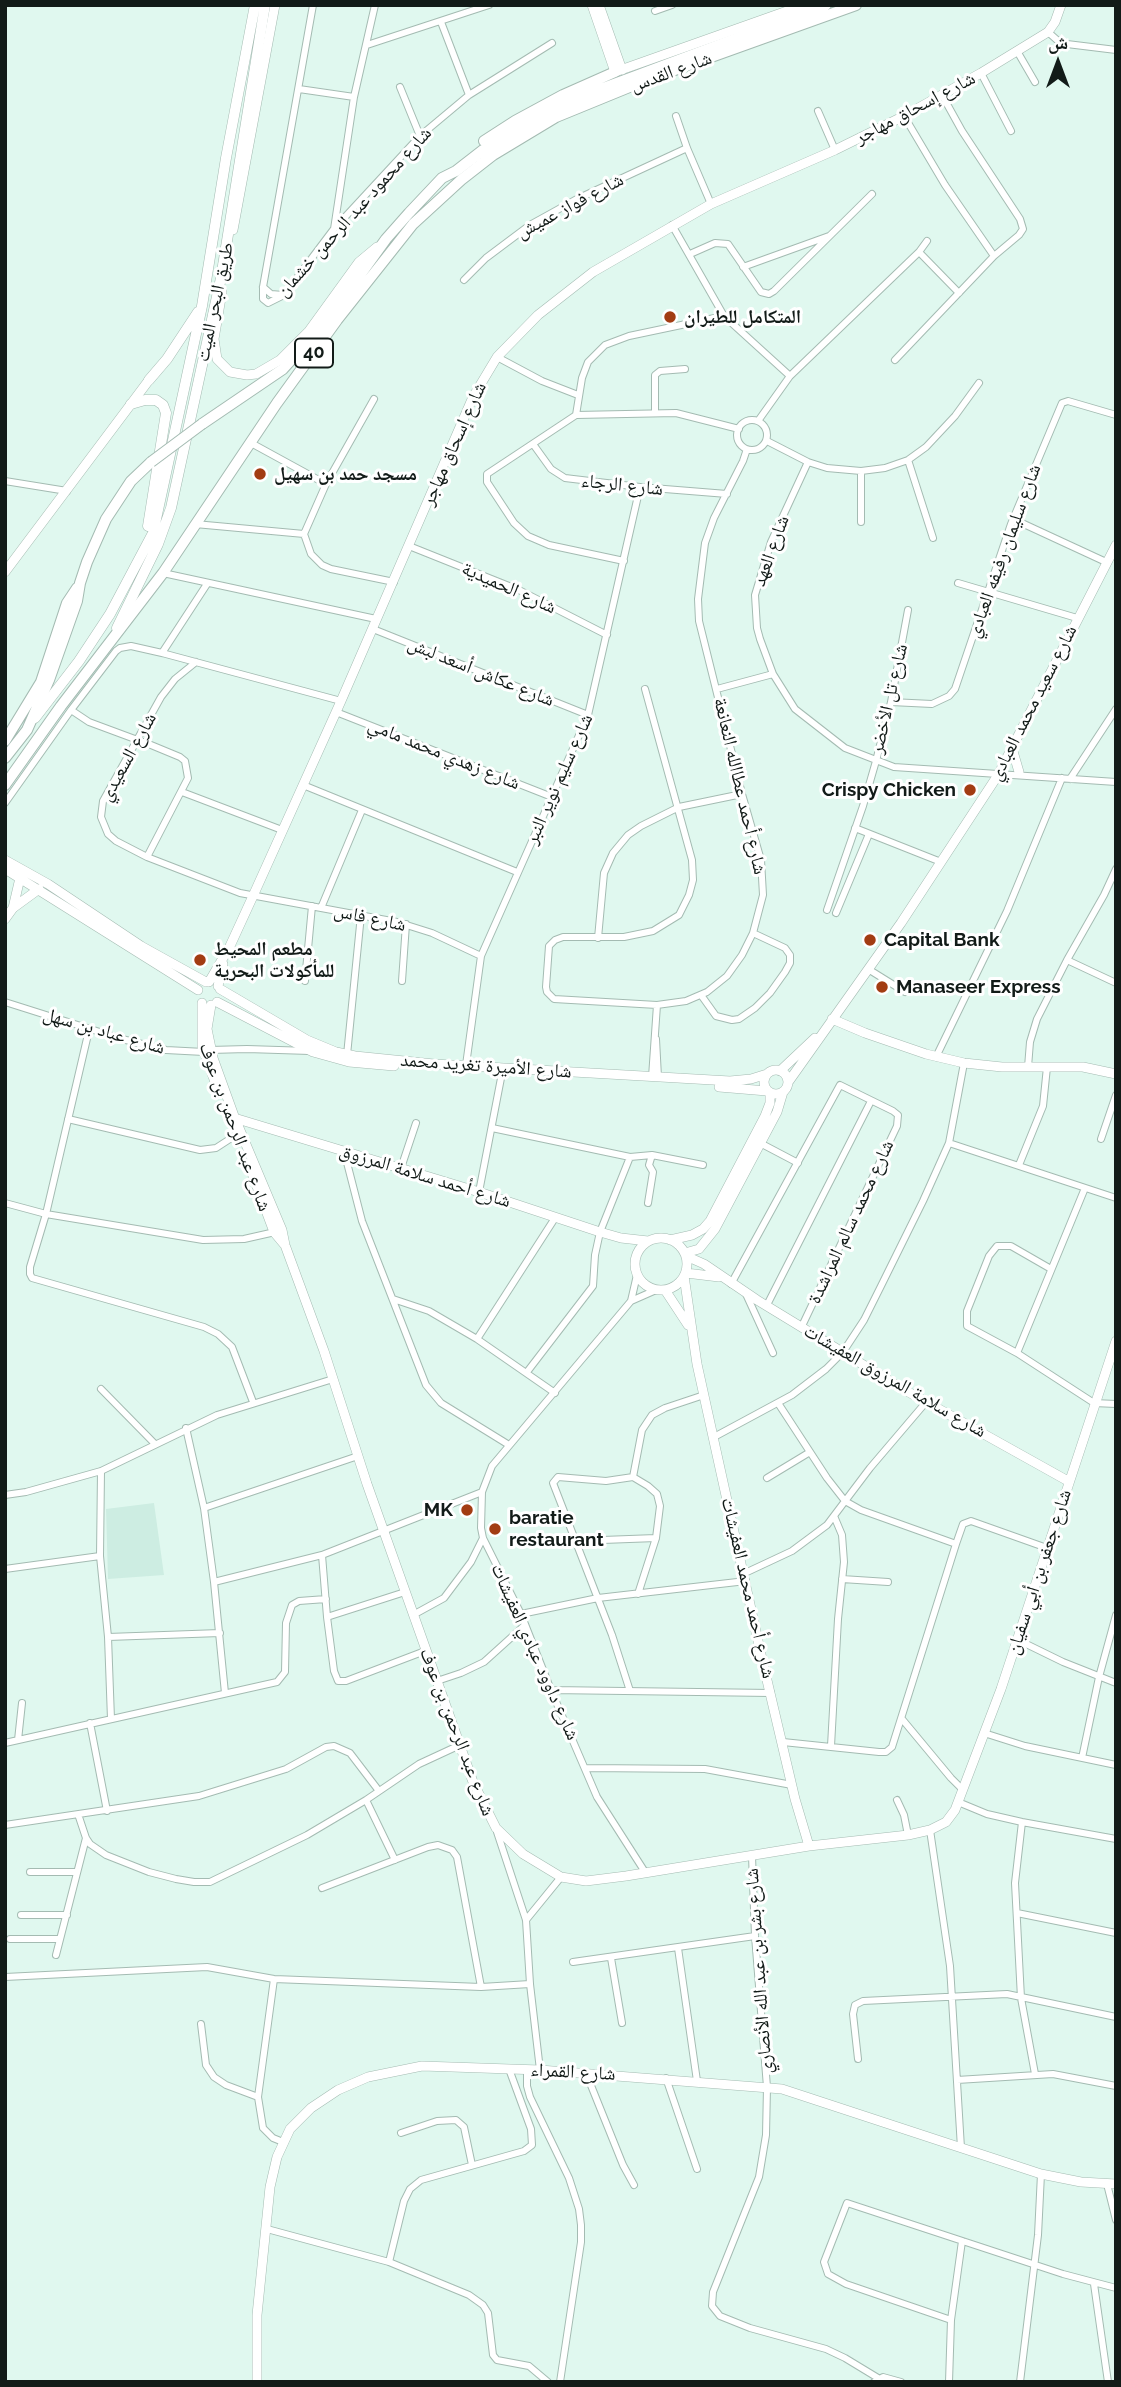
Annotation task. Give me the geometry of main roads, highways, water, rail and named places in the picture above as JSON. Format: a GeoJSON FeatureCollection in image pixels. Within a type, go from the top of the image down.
{"type":"FeatureCollection","features":[{"type":"Feature","properties":{"kind":"highway","name":"شارع القدس"},"geometry":{"type":"LineString","coordinates":[[488,152],[534,119],[593,92],[826,5]]}},
{"type":"Feature","properties":{"kind":"highway","name":"شارع القدس"},"geometry":{"type":"LineString","coordinates":[[488,152],[598,99],[856,5]]}},
{"type":"Feature","properties":{"kind":"highway"},"geometry":{"type":"LineString","coordinates":[[442,178],[446,170],[515,121],[563,95],[619,71]]}},
{"type":"Feature","properties":{"kind":"highway","name":"40"},"geometry":{"type":"LineString","coordinates":[[5,758],[27,730],[62,645],[94,544],[106,519],[131,481],[151,462],[202,424],[268,381],[298,354],[329,318],[386,239],[442,178],[488,152]]}},
{"type":"Feature","properties":{"kind":"highway","name":"40"},"geometry":{"type":"LineString","coordinates":[[5,786],[35,741],[163,573],[337,320],[413,224],[488,152]]}},
{"type":"Feature","properties":{"kind":"highway"},"geometry":{"type":"LineString","coordinates":[[5,741],[41,682],[67,603],[80,583]]}},
{"type":"Feature","properties":{"kind":"main road"},"geometry":{"type":"LineString","coordinates":[[27,730],[79,662],[110,614],[153,533],[202,306],[255,5]]}},
{"type":"Feature","properties":{"kind":"main road","name":"طريق البحر الميت"},"geometry":{"type":"LineString","coordinates":[[110,641],[165,529],[221,278],[265,5]]}},
{"type":"Feature","properties":{"kind":"main road"},"geometry":{"type":"LineString","coordinates":[[149,380],[167,359],[202,306]]}},
{"type":"Feature","properties":{"kind":"main road"},"geometry":{"type":"LineString","coordinates":[[182,395],[192,409]]}},
{"type":"Feature","properties":{"kind":"main road"},"geometry":{"type":"LineString","coordinates":[[131,404],[156,400],[166,413],[144,548]]}},
{"type":"Feature","properties":{"kind":"place","name":"المتكامل للطيران"},"geometry":{"type":"Point","coordinates":[670,317]}},
{"type":"Feature","properties":{"kind":"place","name":"مسجد حمد بن سهيل"},"geometry":{"type":"Point","coordinates":[260,474]}},
{"type":"Feature","properties":{"kind":"place","name":"Crispy Chicken"},"geometry":{"type":"Point","coordinates":[970,790]}},
{"type":"Feature","properties":{"kind":"place","name":"Capital Bank"},"geometry":{"type":"Point","coordinates":[870,940]}},
{"type":"Feature","properties":{"kind":"place","name":"مطعم المحيط للمأكولات البحرية"},"geometry":{"type":"Point","coordinates":[200,960]}},
{"type":"Feature","properties":{"kind":"place","name":"Manaseer Express"},"geometry":{"type":"Point","coordinates":[882,987]}},
{"type":"Feature","properties":{"kind":"place","name":"MK"},"geometry":{"type":"Point","coordinates":[467,1510]}},
{"type":"Feature","properties":{"kind":"place","name":"baratie restaurant"},"geometry":{"type":"Point","coordinates":[495,1529]}}]}
